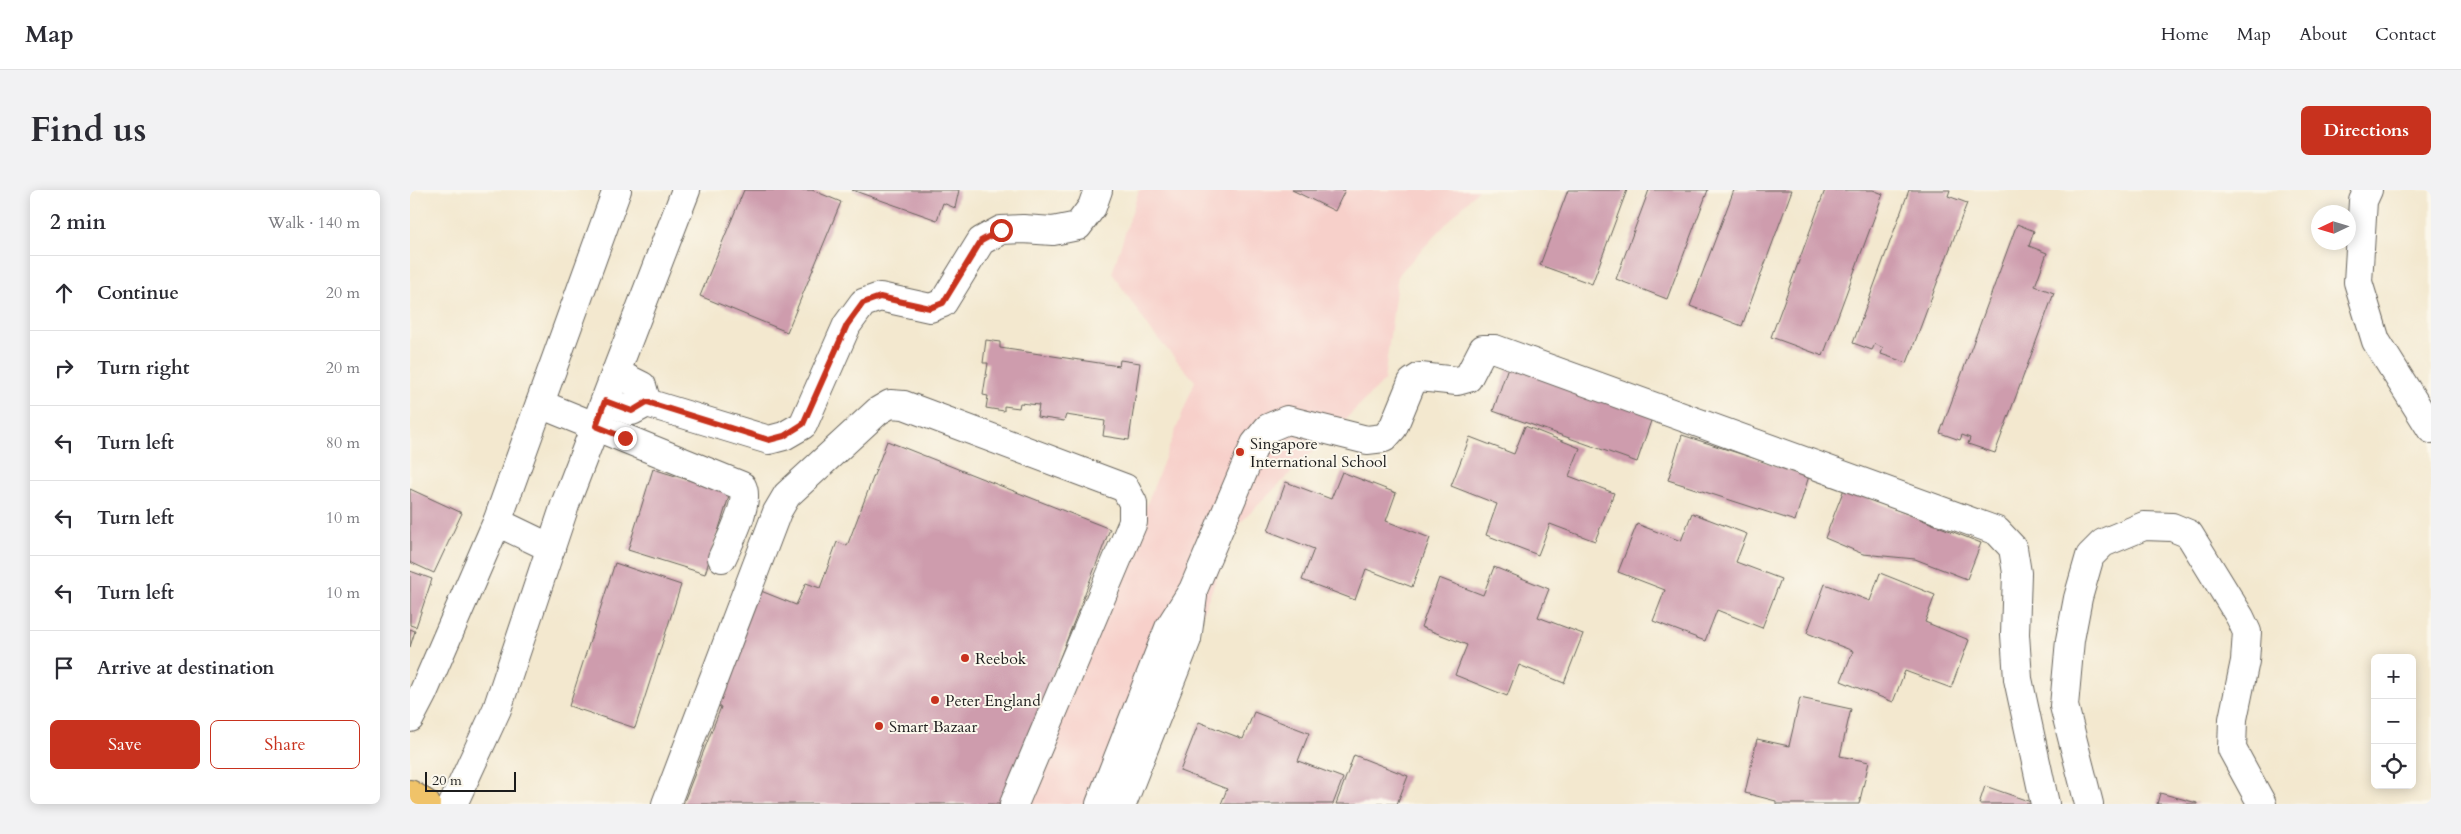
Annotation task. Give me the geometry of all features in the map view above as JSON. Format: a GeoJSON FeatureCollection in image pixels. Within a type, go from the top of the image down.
{"type":"FeatureCollection","features":[{"type":"Feature","properties":{"kind":"main road"},"geometry":{"type":"LineString","coordinates":[[410,794],[426,804]]}},
{"type":"Feature","properties":{"kind":"street"},"geometry":{"type":"LineString","coordinates":[[410,718],[423,693],[497,522],[617,190]]}},
{"type":"Feature","properties":{"kind":"street"},"geometry":{"type":"LineString","coordinates":[[453,804],[497,709],[551,548],[686,190]]}},
{"type":"Feature","properties":{"kind":"street"},"geometry":{"type":"LineString","coordinates":[[605,401],[632,411],[647,402],[769,440],[784,436],[803,424],[847,325],[863,303],[880,297],[930,308],[943,303],[981,241],[1001,230],[1053,231],[1078,226],[1092,207],[1098,190]]}},
{"type":"Feature","properties":{"kind":"street"},"geometry":{"type":"LineString","coordinates":[[2368,190],[2364,201],[2358,282],[2376,341],[2431,429]]}},
{"type":"Feature","properties":{"kind":"street"},"geometry":{"type":"LineString","coordinates":[[1100,804],[1169,628],[1194,590],[1255,444],[1268,428],[1287,420],[1367,440],[1384,438],[1393,428],[1412,382],[1420,376],[1457,381],[1468,378],[1483,349],[1495,349],[1997,531],[2013,548],[2017,573],[2015,634],[2018,679],[2046,804]]}},
{"type":"Feature","properties":{"kind":"street"},"geometry":{"type":"LineString","coordinates":[[616,373],[642,386],[647,402]]}},
{"type":"Feature","properties":{"kind":"street"},"geometry":{"type":"LineString","coordinates":[[540,404],[742,486],[745,492],[744,504],[722,558]]}},
{"type":"Feature","properties":{"kind":"street"},"geometry":{"type":"LineString","coordinates":[[666,804],[777,512],[787,495],[878,411],[890,404],[904,405],[1125,488],[1133,503],[1133,522],[1014,804]]}},
{"type":"Feature","properties":{"kind":"street"},"geometry":{"type":"LineString","coordinates":[[497,522],[551,548]]}},
{"type":"Feature","properties":{"kind":"street"},"geometry":{"type":"LineString","coordinates":[[2088,804],[2064,706],[2070,640],[2078,598],[2090,556],[2103,543],[2144,526],[2172,527],[2188,534],[2247,632],[2245,661],[2232,719],[2232,749],[2262,804]]}},
{"type":"Feature","properties":{"kind":"street"},"geometry":{"type":"LineString","coordinates":[[1122,804],[1187,639],[1194,590]]}},
{"type":"Feature","properties":{"kind":"shaded area","name":"Singapore International School"},"geometry":{"type":"Polygon","coordinates":[[[1139,190],[1478,190],[1398,275],[1384,381],[1240,523],[1122,804],[1026,804],[1089,652],[1195,381],[1152,332],[1112,273],[1139,190]]]}},
{"type":"Feature","properties":{"kind":"building"},"geometry":{"type":"Polygon","coordinates":[[[744,190],[812,190],[841,202],[787,332],[700,296],[744,190]]]}},
{"type":"Feature","properties":{"kind":"building"},"geometry":{"type":"Polygon","coordinates":[[[852,190],[959,190],[955,208],[943,203],[937,220],[852,190]]]}},
{"type":"Feature","properties":{"kind":"building"},"geometry":{"type":"Polygon","coordinates":[[[1292,190],[1345,190],[1335,211],[1292,190]]]}},
{"type":"Feature","properties":{"kind":"building"},"geometry":{"type":"Polygon","coordinates":[[[1568,190],[1627,190],[1592,284],[1540,265],[1568,190]]]}},
{"type":"Feature","properties":{"kind":"building"},"geometry":{"type":"Polygon","coordinates":[[[1649,190],[1708,190],[1667,299],[1616,279],[1649,190]]]}},
{"type":"Feature","properties":{"kind":"building"},"geometry":{"type":"Polygon","coordinates":[[[1734,190],[1792,190],[1742,326],[1690,306],[1734,190]]]}},
{"type":"Feature","properties":{"kind":"building"},"geometry":{"type":"Polygon","coordinates":[[[1825,190],[1873,190],[1883,194],[1823,356],[1771,337],[1825,190]]]}},
{"type":"Feature","properties":{"kind":"building"},"geometry":{"type":"Polygon","coordinates":[[[1909,190],[1950,190],[1948,196],[1967,203],[1907,363],[1881,354],[1883,348],[1875,344],[1872,350],[1853,343],[1909,190]]]}},
{"type":"Feature","properties":{"kind":"building"},"geometry":{"type":"Polygon","coordinates":[[[2017,224],[2034,231],[2029,246],[2047,253],[2035,286],[2054,293],[1995,453],[1968,444],[1970,438],[1962,435],[1960,440],[1940,433],[2017,224]]]}},
{"type":"Feature","properties":{"kind":"building"},"geometry":{"type":"Polygon","coordinates":[[[986,340],[1000,342],[1000,348],[1119,366],[1120,360],[1140,363],[1129,440],[1103,436],[1105,421],[1066,415],[1064,421],[1037,417],[1039,405],[1020,403],[1019,408],[1004,406],[1004,411],[986,408],[988,396],[983,395],[988,363],[983,363],[986,340]]]}},
{"type":"Feature","properties":{"kind":"building"},"geometry":{"type":"Polygon","coordinates":[[[1509,364],[1653,415],[1637,462],[1493,411],[1509,364]]]}},
{"type":"Feature","properties":{"kind":"building"},"geometry":{"type":"Polygon","coordinates":[[[1525,426],[1580,448],[1569,476],[1614,493],[1595,541],[1550,524],[1538,555],[1486,535],[1497,504],[1451,486],[1470,437],[1514,454],[1525,426]]]}},
{"type":"Feature","properties":{"kind":"building"},"geometry":{"type":"Polygon","coordinates":[[[1682,435],[1809,476],[1795,521],[1668,480],[1682,435]]]}},
{"type":"Feature","properties":{"kind":"building"},"geometry":{"type":"Polygon","coordinates":[[[887,441],[1110,529],[1003,804],[683,804],[721,707],[712,703],[756,589],[796,605],[806,583],[820,588],[837,542],[847,546],[887,441]]]}},
{"type":"Feature","properties":{"kind":"building"},"geometry":{"type":"Polygon","coordinates":[[[653,469],[730,493],[705,574],[628,550],[653,469]]]}},
{"type":"Feature","properties":{"kind":"building"},"geometry":{"type":"Polygon","coordinates":[[[1342,472],[1396,493],[1386,521],[1430,538],[1412,587],[1366,569],[1355,600],[1302,580],[1314,549],[1268,531],[1286,482],[1331,499],[1342,472]]]}},
{"type":"Feature","properties":{"kind":"building"},"geometry":{"type":"Polygon","coordinates":[[[410,489],[462,513],[434,573],[410,562],[410,489]]]}},
{"type":"Feature","properties":{"kind":"building"},"geometry":{"type":"Polygon","coordinates":[[[1844,489],[1981,543],[1967,579],[1915,559],[1863,554],[1825,538],[1844,489]]]}},
{"type":"Feature","properties":{"kind":"building"},"geometry":{"type":"Polygon","coordinates":[[[1692,513],[1747,534],[1736,562],[1781,579],[1762,628],[1717,610],[1705,641],[1653,621],[1665,590],[1618,572],[1637,524],[1681,541],[1692,513]]]}},
{"type":"Feature","properties":{"kind":"building"},"geometry":{"type":"Polygon","coordinates":[[[615,563],[681,585],[635,728],[569,706],[615,563]]]}},
{"type":"Feature","properties":{"kind":"building"},"geometry":{"type":"Polygon","coordinates":[[[1494,567],[1549,589],[1538,617],[1583,634],[1564,683],[1519,665],[1507,696],[1455,675],[1467,645],[1421,627],[1439,578],[1483,595],[1494,567]]]}},
{"type":"Feature","properties":{"kind":"building"},"geometry":{"type":"Polygon","coordinates":[[[410,571],[432,579],[416,627],[410,625],[410,571]]]}},
{"type":"Feature","properties":{"kind":"building"},"geometry":{"type":"Polygon","coordinates":[[[1880,573],[1935,595],[1925,622],[1969,640],[1951,688],[1905,671],[1893,702],[1841,681],[1853,651],[1807,633],[1825,584],[1870,601],[1880,573]]]}},
{"type":"Feature","properties":{"kind":"building"},"geometry":{"type":"Polygon","coordinates":[[[410,629],[415,631],[410,647],[410,629]]]}},
{"type":"Feature","properties":{"kind":"building"},"geometry":{"type":"Polygon","coordinates":[[[1800,698],[1851,709],[1840,756],[1869,762],[1859,804],[1776,804],[1776,801],[1745,793],[1757,739],[1789,746],[1800,698]]]}},
{"type":"Feature","properties":{"kind":"building"},"geometry":{"type":"Polygon","coordinates":[[[1254,712],[1309,733],[1298,761],[1343,778],[1333,804],[1221,804],[1227,789],[1180,771],[1199,722],[1243,739],[1254,712]]]}},
{"type":"Feature","properties":{"kind":"building"},"geometry":{"type":"Polygon","coordinates":[[[1354,755],[1408,776],[1397,804],[1336,804],[1354,755]]]}},
{"type":"Feature","properties":{"kind":"building"},"geometry":{"type":"Polygon","coordinates":[[[1985,786],[2031,802],[2031,804],[1979,804],[1985,786]]]}},
{"type":"Feature","properties":{"kind":"building"},"geometry":{"type":"Polygon","coordinates":[[[2160,793],[2197,803],[2197,804],[2157,804],[2160,793]]]}},
{"type":"Feature","properties":{"kind":"place","name":"Singapore International School"},"geometry":{"type":"Point","coordinates":[1240,452]}},
{"type":"Feature","properties":{"kind":"place","name":"Reebok"},"geometry":{"type":"Point","coordinates":[965,658]}},
{"type":"Feature","properties":{"kind":"place","name":"Peter England"},"geometry":{"type":"Point","coordinates":[935,700]}},
{"type":"Feature","properties":{"kind":"place","name":"Smart Bazaar"},"geometry":{"type":"Point","coordinates":[879,726]}},
{"type":"Feature","properties":{"kind":"route"},"geometry":{"type":"LineString","coordinates":[[625,438],[596,426],[605,401],[632,411],[647,402],[769,440],[784,436],[803,424],[847,325],[863,303],[880,297],[930,308],[943,303],[955,287],[981,241],[1001,230]]}}]}
